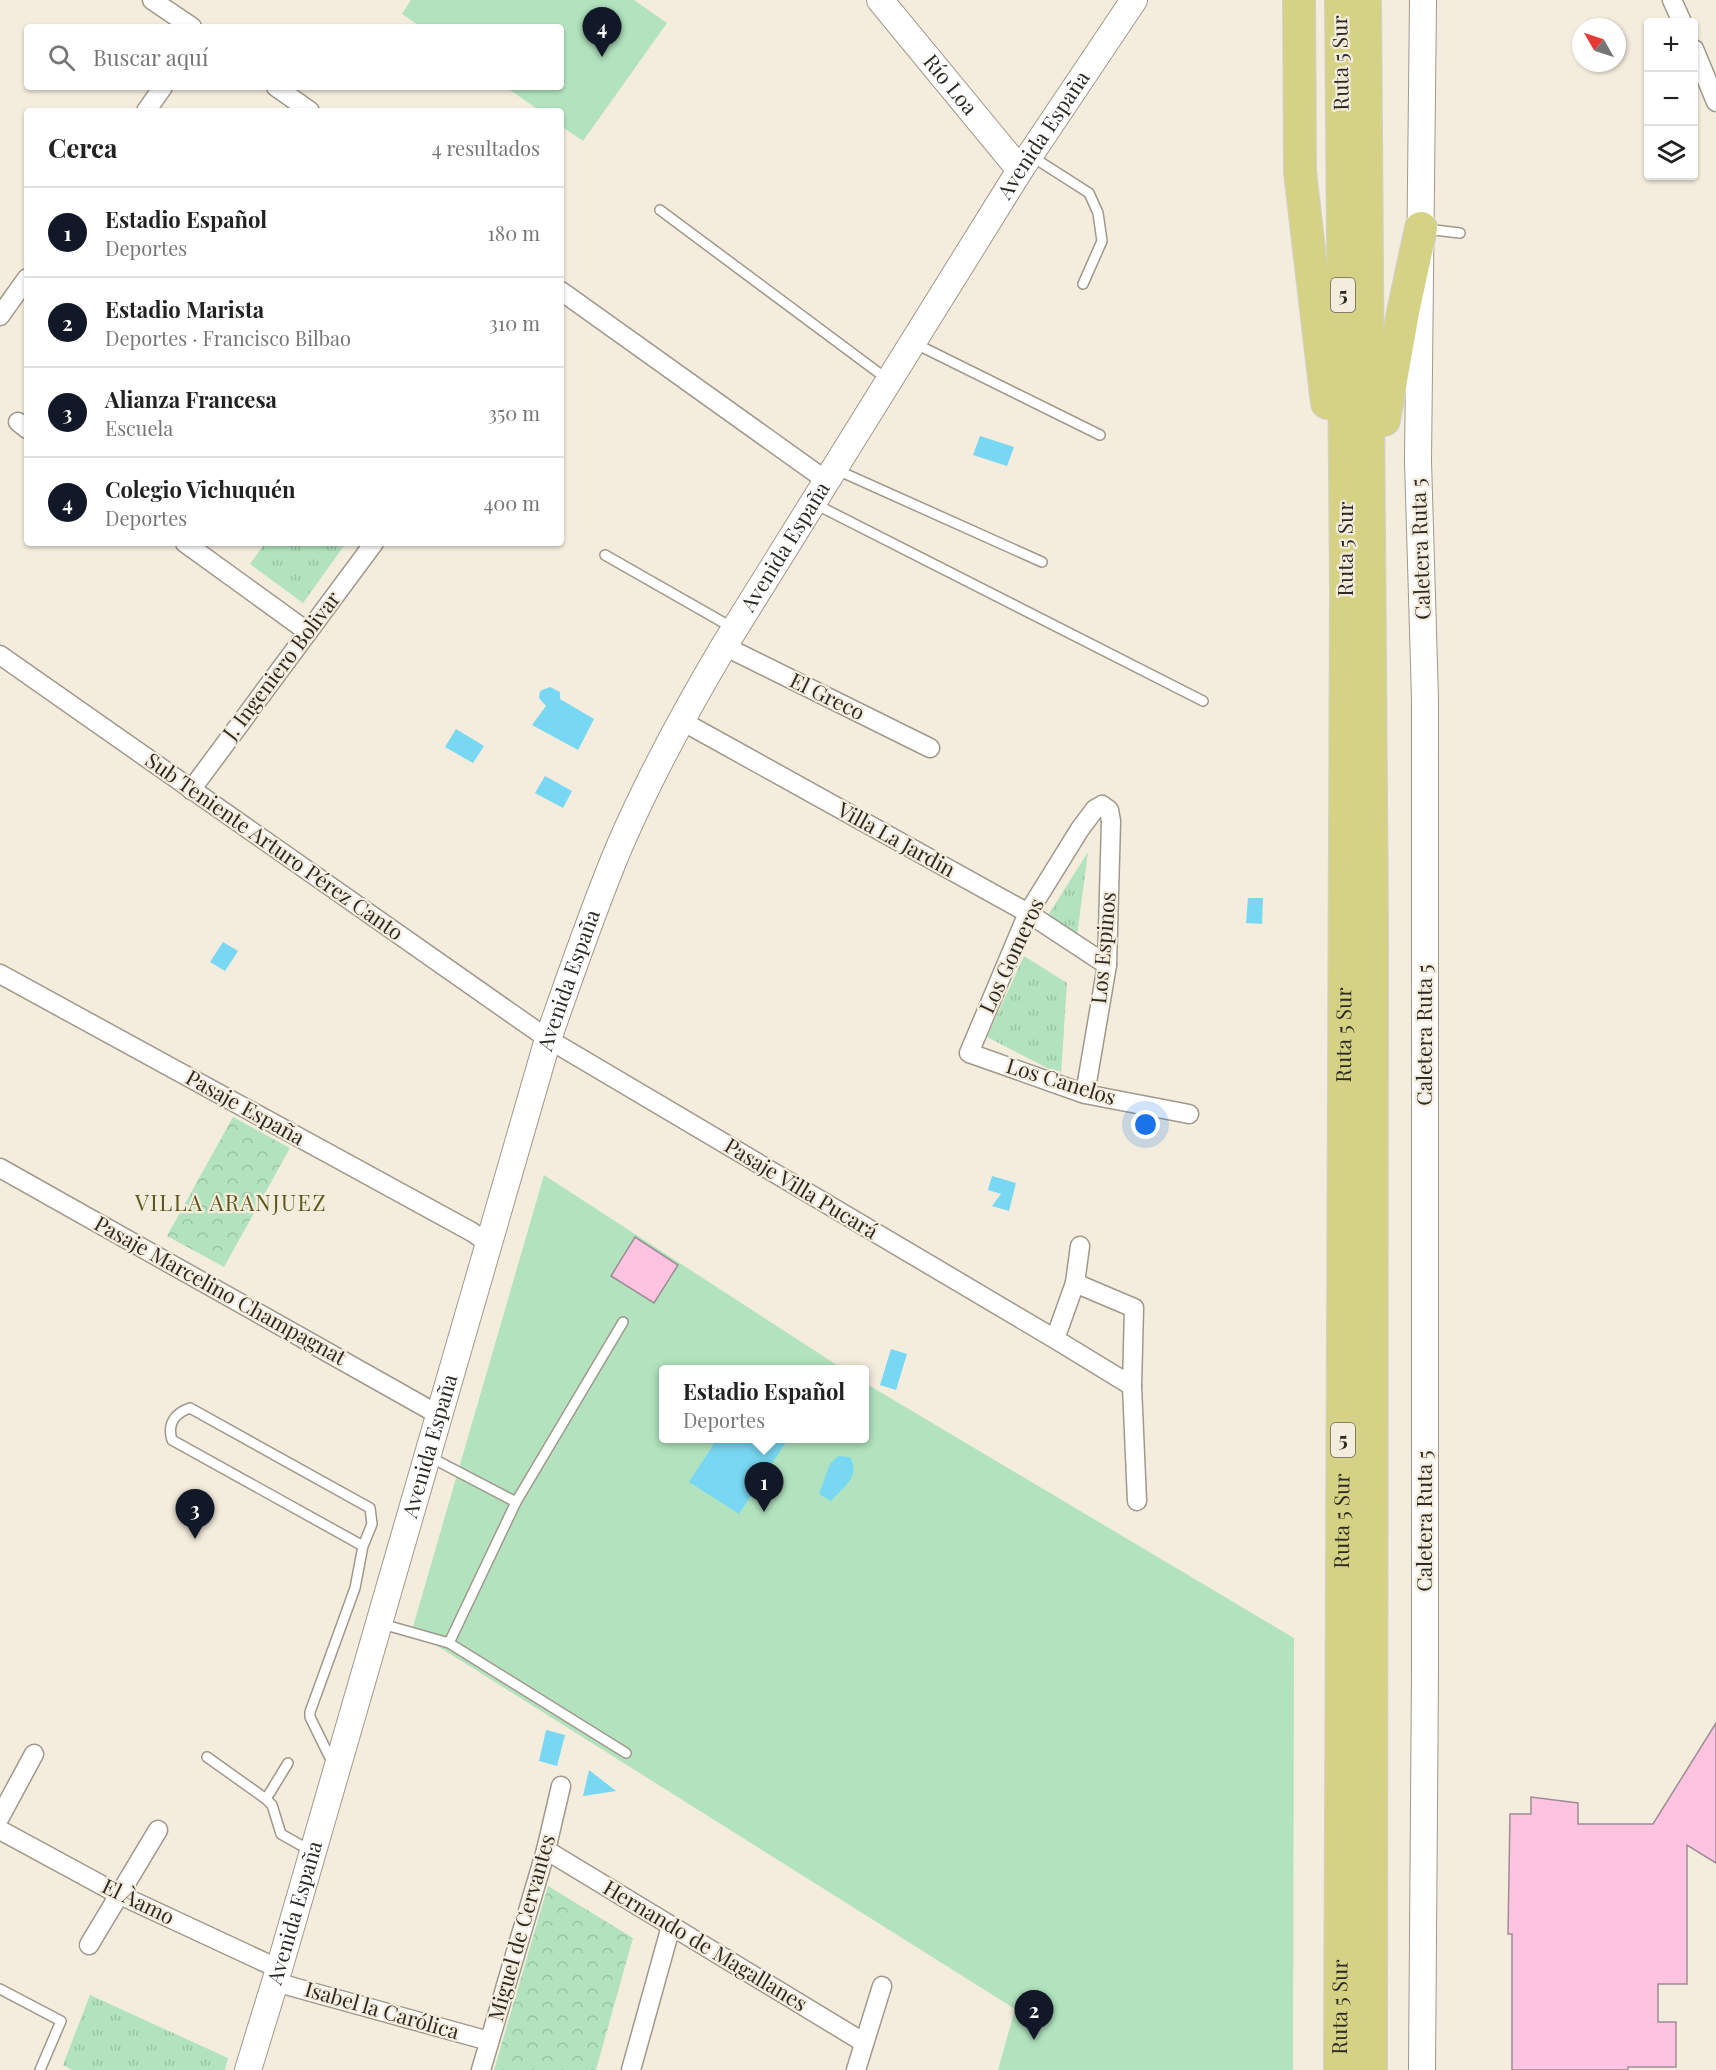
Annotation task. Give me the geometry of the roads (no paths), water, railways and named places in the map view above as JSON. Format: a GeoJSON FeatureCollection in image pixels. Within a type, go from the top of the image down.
{"type":"FeatureCollection","features":[{"type":"Feature","properties":{"kind":"highway"},"geometry":{"type":"LineString","coordinates":[[1299,0],[1300,172],[1346,590]]}},
{"type":"Feature","properties":{"kind":"highway","name":"Ruta 5 Sur"},"geometry":{"type":"LineString","coordinates":[[1340,2070],[1346,590],[1341,0]]}},
{"type":"Feature","properties":{"kind":"highway","name":"Ruta 5 Sur"},"geometry":{"type":"LineString","coordinates":[[1365,0],[1372,928],[1371,2070]]}},
{"type":"Feature","properties":{"kind":"highway"},"geometry":{"type":"LineString","coordinates":[[1370,570],[1384,418],[1399,331],[1421,228]]}},
{"type":"Feature","properties":{"kind":"main road","name":"Río Loa"},"geometry":{"type":"LineString","coordinates":[[880,0],[1025,163]]}},
{"type":"Feature","properties":{"kind":"main road","name":"Avenida España"},"geometry":{"type":"LineString","coordinates":[[248,2070],[548,1039],[621,844],[680,720],[729,637],[1025,163],[1134,0]]}},
{"type":"Feature","properties":{"kind":"main road","name":"Caletera Ruta 5"},"geometry":{"type":"LineString","coordinates":[[1422,2070],[1425,1685],[1425,699],[1418,461],[1423,0]]}},
{"type":"Feature","properties":{"kind":"street"},"geometry":{"type":"LineString","coordinates":[[152,0],[188,24]]}},
{"type":"Feature","properties":{"kind":"street"},"geometry":{"type":"LineString","coordinates":[[1672,0],[1680,18]]}},
{"type":"Feature","properties":{"kind":"street"},"geometry":{"type":"LineString","coordinates":[[1698,59],[1716,102]]}},
{"type":"Feature","properties":{"kind":"street"},"geometry":{"type":"LineString","coordinates":[[148,108],[162,90]]}},
{"type":"Feature","properties":{"kind":"street"},"geometry":{"type":"LineString","coordinates":[[280,90],[306,108]]}},
{"type":"Feature","properties":{"kind":"street"},"geometry":{"type":"LineString","coordinates":[[0,316],[24,282]]}},
{"type":"Feature","properties":{"kind":"street"},"geometry":{"type":"LineString","coordinates":[[564,293],[831,475]]}},
{"type":"Feature","properties":{"kind":"street"},"geometry":{"type":"LineString","coordinates":[[189,546],[308,632]]}},
{"type":"Feature","properties":{"kind":"street","name":"J. Ingeniero Bolivar"},"geometry":{"type":"LineString","coordinates":[[190,790],[372,546]]}},
{"type":"Feature","properties":{"kind":"street","name":"El Greco"},"geometry":{"type":"LineString","coordinates":[[729,637],[930,748]]}},
{"type":"Feature","properties":{"kind":"street","name":"Sub Teniente Arturo Pérez Canto"},"geometry":{"type":"LineString","coordinates":[[0,655],[548,1039]]}},
{"type":"Feature","properties":{"kind":"street","name":"Villa La Jardin"},"geometry":{"type":"LineString","coordinates":[[680,720],[1028,913],[1107,966]]}},
{"type":"Feature","properties":{"kind":"street","name":"Los Gomeros"},"geometry":{"type":"LineString","coordinates":[[969,1053],[1028,913],[1080,829],[1095,809],[1102,805]]}},
{"type":"Feature","properties":{"kind":"street","name":"Los Espinos"},"geometry":{"type":"LineString","coordinates":[[1085,1094],[1107,966],[1111,828],[1109,810],[1102,805]]}},
{"type":"Feature","properties":{"kind":"street","name":"Pasaje España"},"geometry":{"type":"LineString","coordinates":[[0,974],[472,1232],[489,1244]]}},
{"type":"Feature","properties":{"kind":"street","name":"Pasaje Villa Pucará"},"geometry":{"type":"LineString","coordinates":[[548,1039],[1132,1386]]}},
{"type":"Feature","properties":{"kind":"street","name":"Los Canelos"},"geometry":{"type":"LineString","coordinates":[[969,1053],[1085,1094],[1189,1114]]}},
{"type":"Feature","properties":{"kind":"street","name":"Pasaje Marcelino Champagnat"},"geometry":{"type":"LineString","coordinates":[[0,1168],[439,1415]]}},
{"type":"Feature","properties":{"kind":"street"},"geometry":{"type":"LineString","coordinates":[[1055,1339],[1075,1283],[1080,1246]]}},
{"type":"Feature","properties":{"kind":"street"},"geometry":{"type":"LineString","coordinates":[[1075,1283],[1134,1308],[1132,1386],[1137,1501]]}},
{"type":"Feature","properties":{"kind":"street"},"geometry":{"type":"LineString","coordinates":[[0,1817],[33,1754]]}},
{"type":"Feature","properties":{"kind":"street","name":"Miguel de Cervantes"},"geometry":{"type":"LineString","coordinates":[[481,2070],[546,1850],[561,1786]]}},
{"type":"Feature","properties":{"kind":"street","name":"El Àamo"},"geometry":{"type":"LineString","coordinates":[[0,1830],[118,1894],[277,1975]]}},
{"type":"Feature","properties":{"kind":"street"},"geometry":{"type":"LineString","coordinates":[[88,1946],[158,1830]]}},
{"type":"Feature","properties":{"kind":"street","name":"Hernando de Magallanes"},"geometry":{"type":"LineString","coordinates":[[546,1850],[863,2042]]}},
{"type":"Feature","properties":{"kind":"street"},"geometry":{"type":"LineString","coordinates":[[631,2070],[671,1926]]}},
{"type":"Feature","properties":{"kind":"street","name":"Isabel la Carólica"},"geometry":{"type":"LineString","coordinates":[[277,1975],[489,2041]]}},
{"type":"Feature","properties":{"kind":"street"},"geometry":{"type":"LineString","coordinates":[[856,2070],[882,1986]]}},
{"type":"Feature","properties":{"kind":"lane"},"geometry":{"type":"LineString","coordinates":[[1025,163],[1089,194],[1098,213],[1102,241],[1083,284]]}},
{"type":"Feature","properties":{"kind":"lane"},"geometry":{"type":"LineString","coordinates":[[660,210],[890,381]]}},
{"type":"Feature","properties":{"kind":"lane"},"geometry":{"type":"LineString","coordinates":[[1421,228],[1460,233]]}},
{"type":"Feature","properties":{"kind":"lane"},"geometry":{"type":"LineString","coordinates":[[914,343],[1100,435]]}},
{"type":"Feature","properties":{"kind":"lane"},"geometry":{"type":"LineString","coordinates":[[831,475],[1042,562]]}},
{"type":"Feature","properties":{"kind":"lane"},"geometry":{"type":"LineString","coordinates":[[813,503],[1203,701]]}},
{"type":"Feature","properties":{"kind":"lane"},"geometry":{"type":"LineString","coordinates":[[605,555],[729,637]]}},
{"type":"Feature","properties":{"kind":"lane"},"geometry":{"type":"LineString","coordinates":[[449,1643],[516,1502],[623,1322]]}},
{"type":"Feature","properties":{"kind":"lane"},"geometry":{"type":"LineString","coordinates":[[336,1772],[310,1717],[310,1712],[355,1588],[363,1546],[372,1524],[370,1508],[190,1408],[173,1419],[170,1426],[172,1440],[363,1546]]}},
{"type":"Feature","properties":{"kind":"lane"},"geometry":{"type":"LineString","coordinates":[[427,1456],[516,1502]]}},
{"type":"Feature","properties":{"kind":"lane"},"geometry":{"type":"LineString","coordinates":[[379,1623],[449,1643],[626,1753]]}},
{"type":"Feature","properties":{"kind":"lane"},"geometry":{"type":"LineString","coordinates":[[207,1757],[266,1799],[272,1805],[281,1834],[313,1852]]}},
{"type":"Feature","properties":{"kind":"lane"},"geometry":{"type":"LineString","coordinates":[[266,1799],[288,1763]]}},
{"type":"Feature","properties":{"kind":"lane"},"geometry":{"type":"LineString","coordinates":[[0,1989],[61,2021],[43,2069]]}},
{"type":"Feature","properties":{"kind":"water"},"geometry":{"type":"Polygon","coordinates":[[[980,436],[1014,447],[1007,466],[973,455],[980,436]]]}},
{"type":"Feature","properties":{"kind":"water"},"geometry":{"type":"Polygon","coordinates":[[[550,687],[560,692],[560,699],[594,719],[578,750],[532,725],[546,706],[539,698],[540,691],[550,687]]]}},
{"type":"Feature","properties":{"kind":"water"},"geometry":{"type":"Polygon","coordinates":[[[456,729],[484,746],[473,763],[445,747],[456,729]]]}},
{"type":"Feature","properties":{"kind":"water"},"geometry":{"type":"Polygon","coordinates":[[[545,776],[572,791],[563,808],[535,793],[545,776]]]}},
{"type":"Feature","properties":{"kind":"water"},"geometry":{"type":"Polygon","coordinates":[[[1248,898],[1263,898],[1262,924],[1246,923],[1248,898]]]}},
{"type":"Feature","properties":{"kind":"water"},"geometry":{"type":"Polygon","coordinates":[[[223,942],[238,951],[225,971],[210,962],[223,942]]]}},
{"type":"Feature","properties":{"kind":"water"},"geometry":{"type":"Polygon","coordinates":[[[992,1176],[1016,1183],[1009,1211],[992,1206],[1001,1194],[988,1190],[992,1176]]]}},
{"type":"Feature","properties":{"kind":"water"},"geometry":{"type":"Polygon","coordinates":[[[891,1349],[907,1354],[896,1390],[880,1385],[891,1349]]]}},
{"type":"Feature","properties":{"kind":"water"},"geometry":{"type":"Polygon","coordinates":[[[714,1443],[785,1443],[739,1514],[689,1482],[714,1443]]]}},
{"type":"Feature","properties":{"kind":"water"},"geometry":{"type":"Polygon","coordinates":[[[838,1456],[850,1457],[854,1470],[846,1486],[831,1501],[819,1494],[830,1464],[838,1456]]]}},
{"type":"Feature","properties":{"kind":"water"},"geometry":{"type":"Polygon","coordinates":[[[546,1730],[565,1735],[557,1766],[539,1761],[546,1730]]]}},
{"type":"Feature","properties":{"kind":"water"},"geometry":{"type":"Polygon","coordinates":[[[589,1770],[616,1791],[583,1796],[589,1770]]]}},
{"type":"Feature","properties":{"kind":"place","name":"Colegio Vichuquén"},"geometry":{"type":"Point","coordinates":[602,57]}},
{"type":"Feature","properties":{"kind":"place","name":"Estadio Español"},"geometry":{"type":"Point","coordinates":[764,1512]}},
{"type":"Feature","properties":{"kind":"place","name":"Alianza Francesa"},"geometry":{"type":"Point","coordinates":[195,1539]}},
{"type":"Feature","properties":{"kind":"place","name":"Estadio Marista"},"geometry":{"type":"Point","coordinates":[1034,2040]}},
{"type":"Feature","properties":{"kind":"district","name":"VILLA ARANJUEZ"},"geometry":{"type":"Point","coordinates":[231,1203]}}]}
